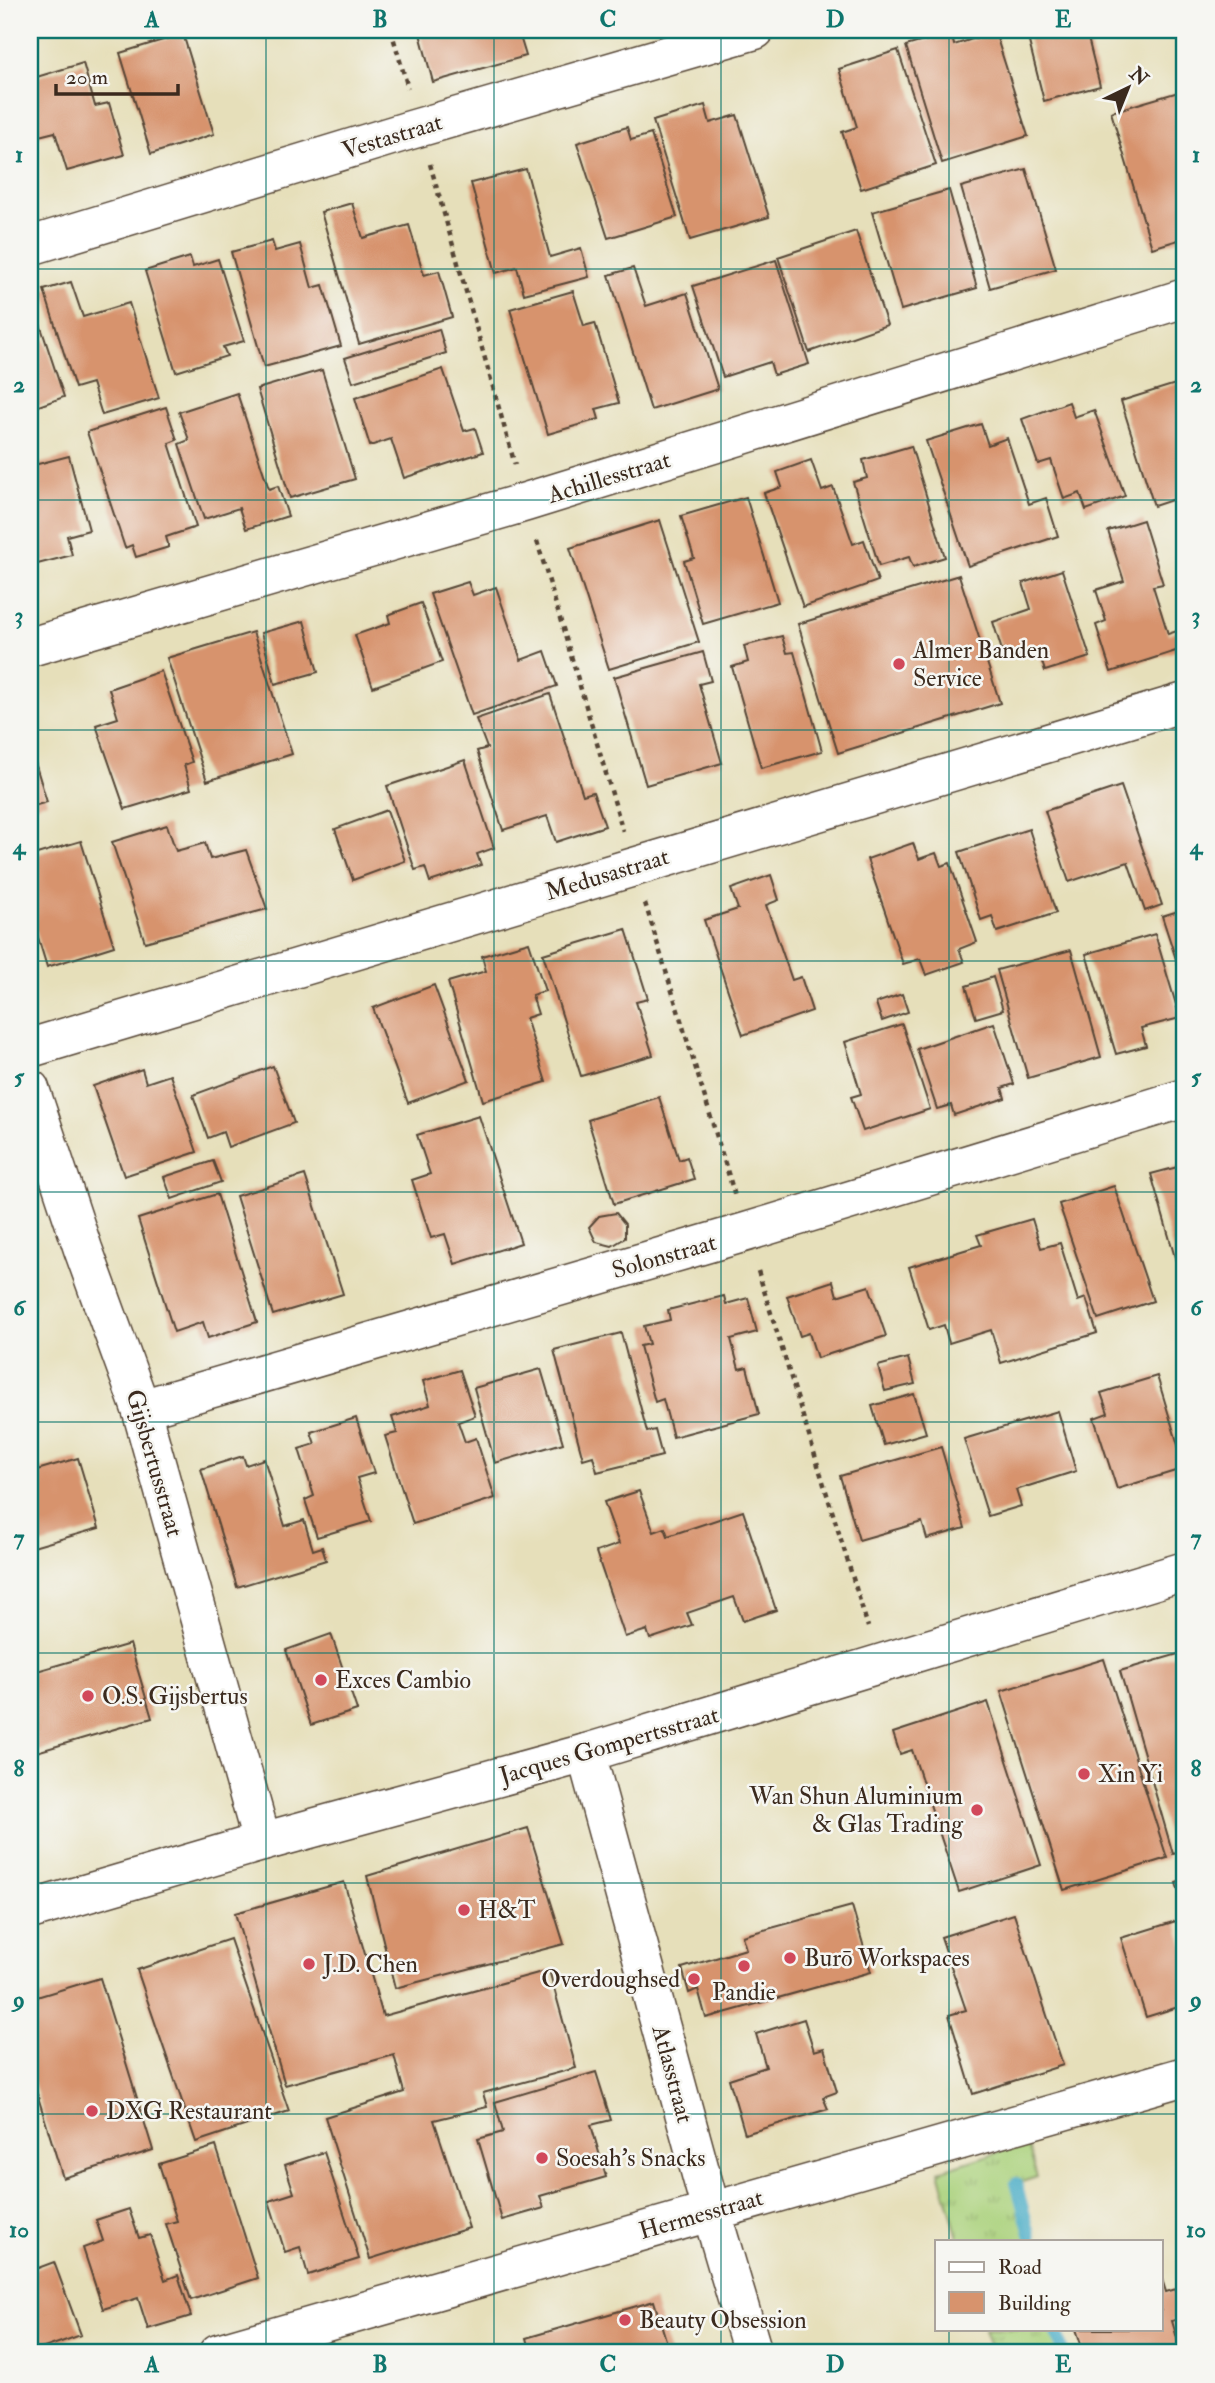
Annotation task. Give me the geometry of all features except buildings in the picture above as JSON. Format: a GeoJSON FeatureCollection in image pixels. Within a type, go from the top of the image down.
{"type":"FeatureCollection","features":[{"type":"Feature","properties":{"kind":"street","name":"Vestastraat"},"geometry":{"type":"LineString","coordinates":[[30,246],[420,127],[755,30]]}},
{"type":"Feature","properties":{"kind":"street","name":"Achillesstraat"},"geometry":{"type":"LineString","coordinates":[[30,647],[526,502],[1185,298]]}},
{"type":"Feature","properties":{"kind":"street","name":"Medusastraat"},"geometry":{"type":"LineString","coordinates":[[30,1048],[1185,702]]}},
{"type":"Feature","properties":{"kind":"street","name":"Gijsbertusstraat"},"geometry":{"type":"LineString","coordinates":[[30,1089],[83,1249],[141,1409],[262,1842]]}},
{"type":"Feature","properties":{"kind":"street","name":"Solonstraat"},"geometry":{"type":"LineString","coordinates":[[141,1409],[746,1232],[1185,1098]]}},
{"type":"Feature","properties":{"kind":"street","name":"Jacques Gompertsstraat"},"geometry":{"type":"LineString","coordinates":[[30,1910],[262,1842],[586,1753],[1185,1571]]}},
{"type":"Feature","properties":{"kind":"street","name":"Atlasstraat"},"geometry":{"type":"LineString","coordinates":[[586,1753],[711,2211],[753,2353]]}},
{"type":"Feature","properties":{"kind":"street","name":"Hermesstraat"},"geometry":{"type":"LineString","coordinates":[[218,2353],[316,2339],[711,2211],[1185,2076]]}},
{"type":"Feature","properties":{"kind":"path"},"geometry":{"type":"LineString","coordinates":[[391,30],[420,127]]}},
{"type":"Feature","properties":{"kind":"path"},"geometry":{"type":"LineString","coordinates":[[634,866],[880,1665]]}},
{"type":"Feature","properties":{"kind":"green space"},"geometry":{"type":"Polygon","coordinates":[[[1027,2143],[1037,2177],[1016,2184],[1032,2240],[959,2240],[939,2171],[1027,2143]]]}},
{"type":"Feature","properties":{"kind":"green space"},"geometry":{"type":"Polygon","coordinates":[[[984,2330],[1056,2330],[1063,2353],[992,2353],[984,2330]]]}},
{"type":"Feature","properties":{"kind":"waterway"},"geometry":{"type":"LineString","coordinates":[[1016,2183],[1032,2240]]}},
{"type":"Feature","properties":{"kind":"waterway"},"geometry":{"type":"LineString","coordinates":[[1056,2330],[1063,2353]]}},
{"type":"Feature","properties":{"kind":"place","name":"Almer Banden Service"},"geometry":{"type":"Point","coordinates":[899,664]}},
{"type":"Feature","properties":{"kind":"place","name":"Exces Cambio"},"geometry":{"type":"Point","coordinates":[321,1680]}},
{"type":"Feature","properties":{"kind":"place","name":"O.S. Gijsbertus"},"geometry":{"type":"Point","coordinates":[88,1696]}},
{"type":"Feature","properties":{"kind":"place","name":"Xin Yi"},"geometry":{"type":"Point","coordinates":[1084,1774]}},
{"type":"Feature","properties":{"kind":"place","name":"Wan Shun Aluminium & Glas Trading"},"geometry":{"type":"Point","coordinates":[977,1810]}},
{"type":"Feature","properties":{"kind":"place","name":"H&T"},"geometry":{"type":"Point","coordinates":[464,1910]}},
{"type":"Feature","properties":{"kind":"place","name":"Burō Workspaces"},"geometry":{"type":"Point","coordinates":[790,1958]}},
{"type":"Feature","properties":{"kind":"place","name":"J.D. Chen"},"geometry":{"type":"Point","coordinates":[309,1964]}},
{"type":"Feature","properties":{"kind":"place","name":"Pandie"},"geometry":{"type":"Point","coordinates":[744,1966]}},
{"type":"Feature","properties":{"kind":"place","name":"Overdoughsed"},"geometry":{"type":"Point","coordinates":[694,1979]}},
{"type":"Feature","properties":{"kind":"place","name":"DXG Restaurant"},"geometry":{"type":"Point","coordinates":[92,2111]}},
{"type":"Feature","properties":{"kind":"place","name":"Soesah's Snacks"},"geometry":{"type":"Point","coordinates":[542,2158]}},
{"type":"Feature","properties":{"kind":"place","name":"Beauty Obsession"},"geometry":{"type":"Point","coordinates":[625,2320]}}]}
